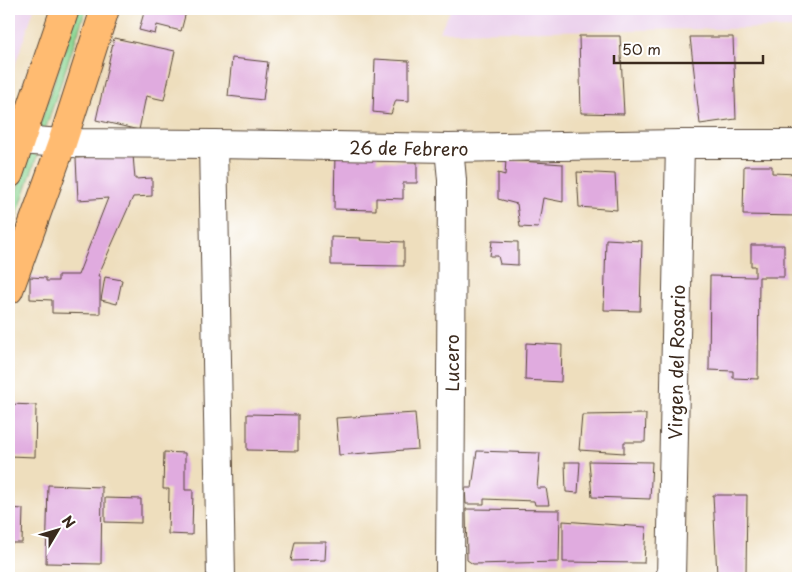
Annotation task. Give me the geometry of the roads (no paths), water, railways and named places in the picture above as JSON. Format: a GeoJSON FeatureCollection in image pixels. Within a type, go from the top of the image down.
{"type":"FeatureCollection","features":[{"type":"Feature","properties":{"kind":"highway"},"geometry":{"type":"LineString","coordinates":[[9,174],[64,9]]}},
{"type":"Feature","properties":{"kind":"highway"},"geometry":{"type":"LineString","coordinates":[[9,290],[62,143],[105,9]]}},
{"type":"Feature","properties":{"kind":"street","name":"26 de Febrero"},"geometry":{"type":"LineString","coordinates":[[20,140],[62,143],[449,148],[798,144]]}},
{"type":"Feature","properties":{"kind":"street"},"geometry":{"type":"LineString","coordinates":[[213,144],[221,578]]}},
{"type":"Feature","properties":{"kind":"street","name":"Virgen del Rosario"},"geometry":{"type":"LineString","coordinates":[[671,578],[680,144]]}},
{"type":"Feature","properties":{"kind":"street","name":"Lucero"},"geometry":{"type":"LineString","coordinates":[[449,148],[452,180],[450,578]]}}]}
